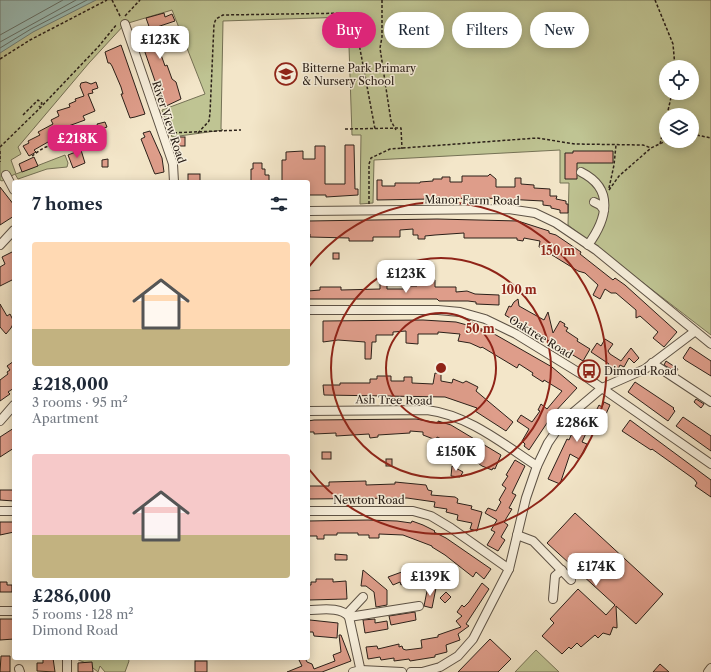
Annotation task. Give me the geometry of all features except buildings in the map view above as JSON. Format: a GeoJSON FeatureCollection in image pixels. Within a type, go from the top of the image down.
{"type":"FeatureCollection","features":[{"type":"Feature","properties":{"kind":"street","name":"River View Road"},"geometry":{"type":"LineString","coordinates":[[123,22],[173,164],[174,180]]}},
{"type":"Feature","properties":{"kind":"street"},"geometry":{"type":"LineString","coordinates":[[581,172],[592,177],[601,188],[604,197],[604,210],[600,226],[588,244]]}},
{"type":"Feature","properties":{"kind":"street"},"geometry":{"type":"LineString","coordinates":[[6,175],[12,186]]}},
{"type":"Feature","properties":{"kind":"street"},"geometry":{"type":"LineString","coordinates":[[594,202],[600,205],[604,210]]}},
{"type":"Feature","properties":{"kind":"street","name":"Manor Farm Road"},"geometry":{"type":"LineString","coordinates":[[310,211],[515,210],[534,213],[556,223],[588,244],[694,332],[711,344]]}},
{"type":"Feature","properties":{"kind":"street"},"geometry":{"type":"LineString","coordinates":[[594,217],[598,219],[600,226]]}},
{"type":"Feature","properties":{"kind":"street"},"geometry":{"type":"LineString","coordinates":[[0,245],[12,232]]}},
{"type":"Feature","properties":{"kind":"street","name":"Oaktree Road"},"geometry":{"type":"LineString","coordinates":[[310,310],[438,310],[475,315],[516,334],[602,388],[711,464]]}},
{"type":"Feature","properties":{"kind":"street"},"geometry":{"type":"LineString","coordinates":[[411,672],[422,672],[440,667],[458,656],[472,638],[509,569],[526,498],[537,466],[548,443],[563,421],[602,388],[645,369],[694,332]]}},
{"type":"Feature","properties":{"kind":"street"},"geometry":{"type":"LineString","coordinates":[[652,363],[711,402]]}},
{"type":"Feature","properties":{"kind":"street"},"geometry":{"type":"LineString","coordinates":[[0,421],[12,409]]}},
{"type":"Feature","properties":{"kind":"street","name":"Ash Tree Road"},"geometry":{"type":"LineString","coordinates":[[310,411],[427,410],[442,412],[469,423],[537,466]]}},
{"type":"Feature","properties":{"kind":"street"},"geometry":{"type":"LineString","coordinates":[[0,511],[12,511]]}},
{"type":"Feature","properties":{"kind":"street","name":"Newton Road"},"geometry":{"type":"LineString","coordinates":[[310,511],[413,511],[425,514],[451,528],[509,569]]}},
{"type":"Feature","properties":{"kind":"street"},"geometry":{"type":"LineString","coordinates":[[517,535],[533,541],[571,580]]}},
{"type":"Feature","properties":{"kind":"street"},"geometry":{"type":"LineString","coordinates":[[553,598],[555,576],[562,570]]}},
{"type":"Feature","properties":{"kind":"street"},"geometry":{"type":"LineString","coordinates":[[363,597],[348,616],[358,671],[402,672]]}},
{"type":"Feature","properties":{"kind":"street"},"geometry":{"type":"LineString","coordinates":[[310,610],[339,610],[348,616],[419,606]]}},
{"type":"Feature","properties":{"kind":"street"},"geometry":{"type":"LineString","coordinates":[[0,611],[12,611]]}},
{"type":"Feature","properties":{"kind":"street"},"geometry":{"type":"LineString","coordinates":[[67,660],[67,672]]}},
{"type":"Feature","properties":{"kind":"street"},"geometry":{"type":"LineString","coordinates":[[708,672],[711,668]]}},
{"type":"Feature","properties":{"kind":"path"},"geometry":{"type":"LineString","coordinates":[[0,59],[30,40],[107,0]]}},
{"type":"Feature","properties":{"kind":"path"},"geometry":{"type":"LineString","coordinates":[[112,0],[123,22]]}},
{"type":"Feature","properties":{"kind":"path"},"geometry":{"type":"LineString","coordinates":[[0,147],[123,22],[140,0]]}},
{"type":"Feature","properties":{"kind":"path"},"geometry":{"type":"LineString","coordinates":[[382,0],[382,37],[380,48],[389,108],[396,130]]}},
{"type":"Feature","properties":{"kind":"path"},"geometry":{"type":"LineString","coordinates":[[655,0],[673,44],[674,60]]}},
{"type":"Feature","properties":{"kind":"path"},"geometry":{"type":"LineString","coordinates":[[198,133],[209,121],[214,24],[216,19],[223,15],[350,13],[354,17],[375,129]]}},
{"type":"Feature","properties":{"kind":"path"},"geometry":{"type":"LineString","coordinates":[[22,115],[38,100],[42,104],[39,107]]}},
{"type":"Feature","properties":{"kind":"path"},"geometry":{"type":"LineString","coordinates":[[345,129],[396,130],[400,128],[402,149]]}},
{"type":"Feature","properties":{"kind":"path"},"geometry":{"type":"LineString","coordinates":[[163,133],[198,133],[241,130]]}},
{"type":"Feature","properties":{"kind":"path"},"geometry":{"type":"LineString","coordinates":[[32,156],[47,147],[62,145],[71,140],[77,131],[81,144]]}},
{"type":"Feature","properties":{"kind":"path"},"geometry":{"type":"LineString","coordinates":[[699,135],[711,138]]}},
{"type":"Feature","properties":{"kind":"path"},"geometry":{"type":"LineString","coordinates":[[369,210],[369,164],[371,158],[390,149],[537,138],[575,144],[644,145],[651,148]]}},
{"type":"Feature","properties":{"kind":"path"},"geometry":{"type":"LineString","coordinates":[[616,145],[614,165],[608,193],[618,176],[651,148],[659,144]]}},
{"type":"Feature","properties":{"kind":"path"},"geometry":{"type":"LineString","coordinates":[[0,150],[0,162]]}},
{"type":"Feature","properties":{"kind":"green space"},"geometry":{"type":"Polygon","coordinates":[[[0,0],[711,0],[711,335],[568,225],[569,183],[560,183],[560,150],[374,160],[373,203],[360,204],[361,135],[352,135],[349,48],[376,48],[376,12],[322,12],[322,18],[223,21],[221,129],[223,130],[172,137],[162,110],[205,94],[172,10],[125,24],[89,63],[18,147],[21,154],[11,160],[16,174],[65,155],[68,163],[67,167],[47,169],[18,179],[15,174],[2,181],[0,180],[0,0]]]}},
{"type":"Feature","properties":{"kind":"green space"},"geometry":{"type":"Polygon","coordinates":[[[536,650],[559,672],[515,672],[536,650]]]}},
{"type":"Feature","properties":{"kind":"green space"},"geometry":{"type":"Polygon","coordinates":[[[79,660],[129,661],[125,672],[105,672],[100,666],[98,672],[88,664],[79,660]]]}},
{"type":"Feature","properties":{"kind":"water"},"geometry":{"type":"Polygon","coordinates":[[[0,0],[96,0],[33,32],[0,53],[0,0]]]}},
{"type":"Feature","properties":{"kind":"place","name":"Bitterne Park Primary & Nursery School"},"geometry":{"type":"Point","coordinates":[286,74]}},
{"type":"Feature","properties":{"kind":"place","name":"Dimond Road"},"geometry":{"type":"Point","coordinates":[589,371]}}]}
